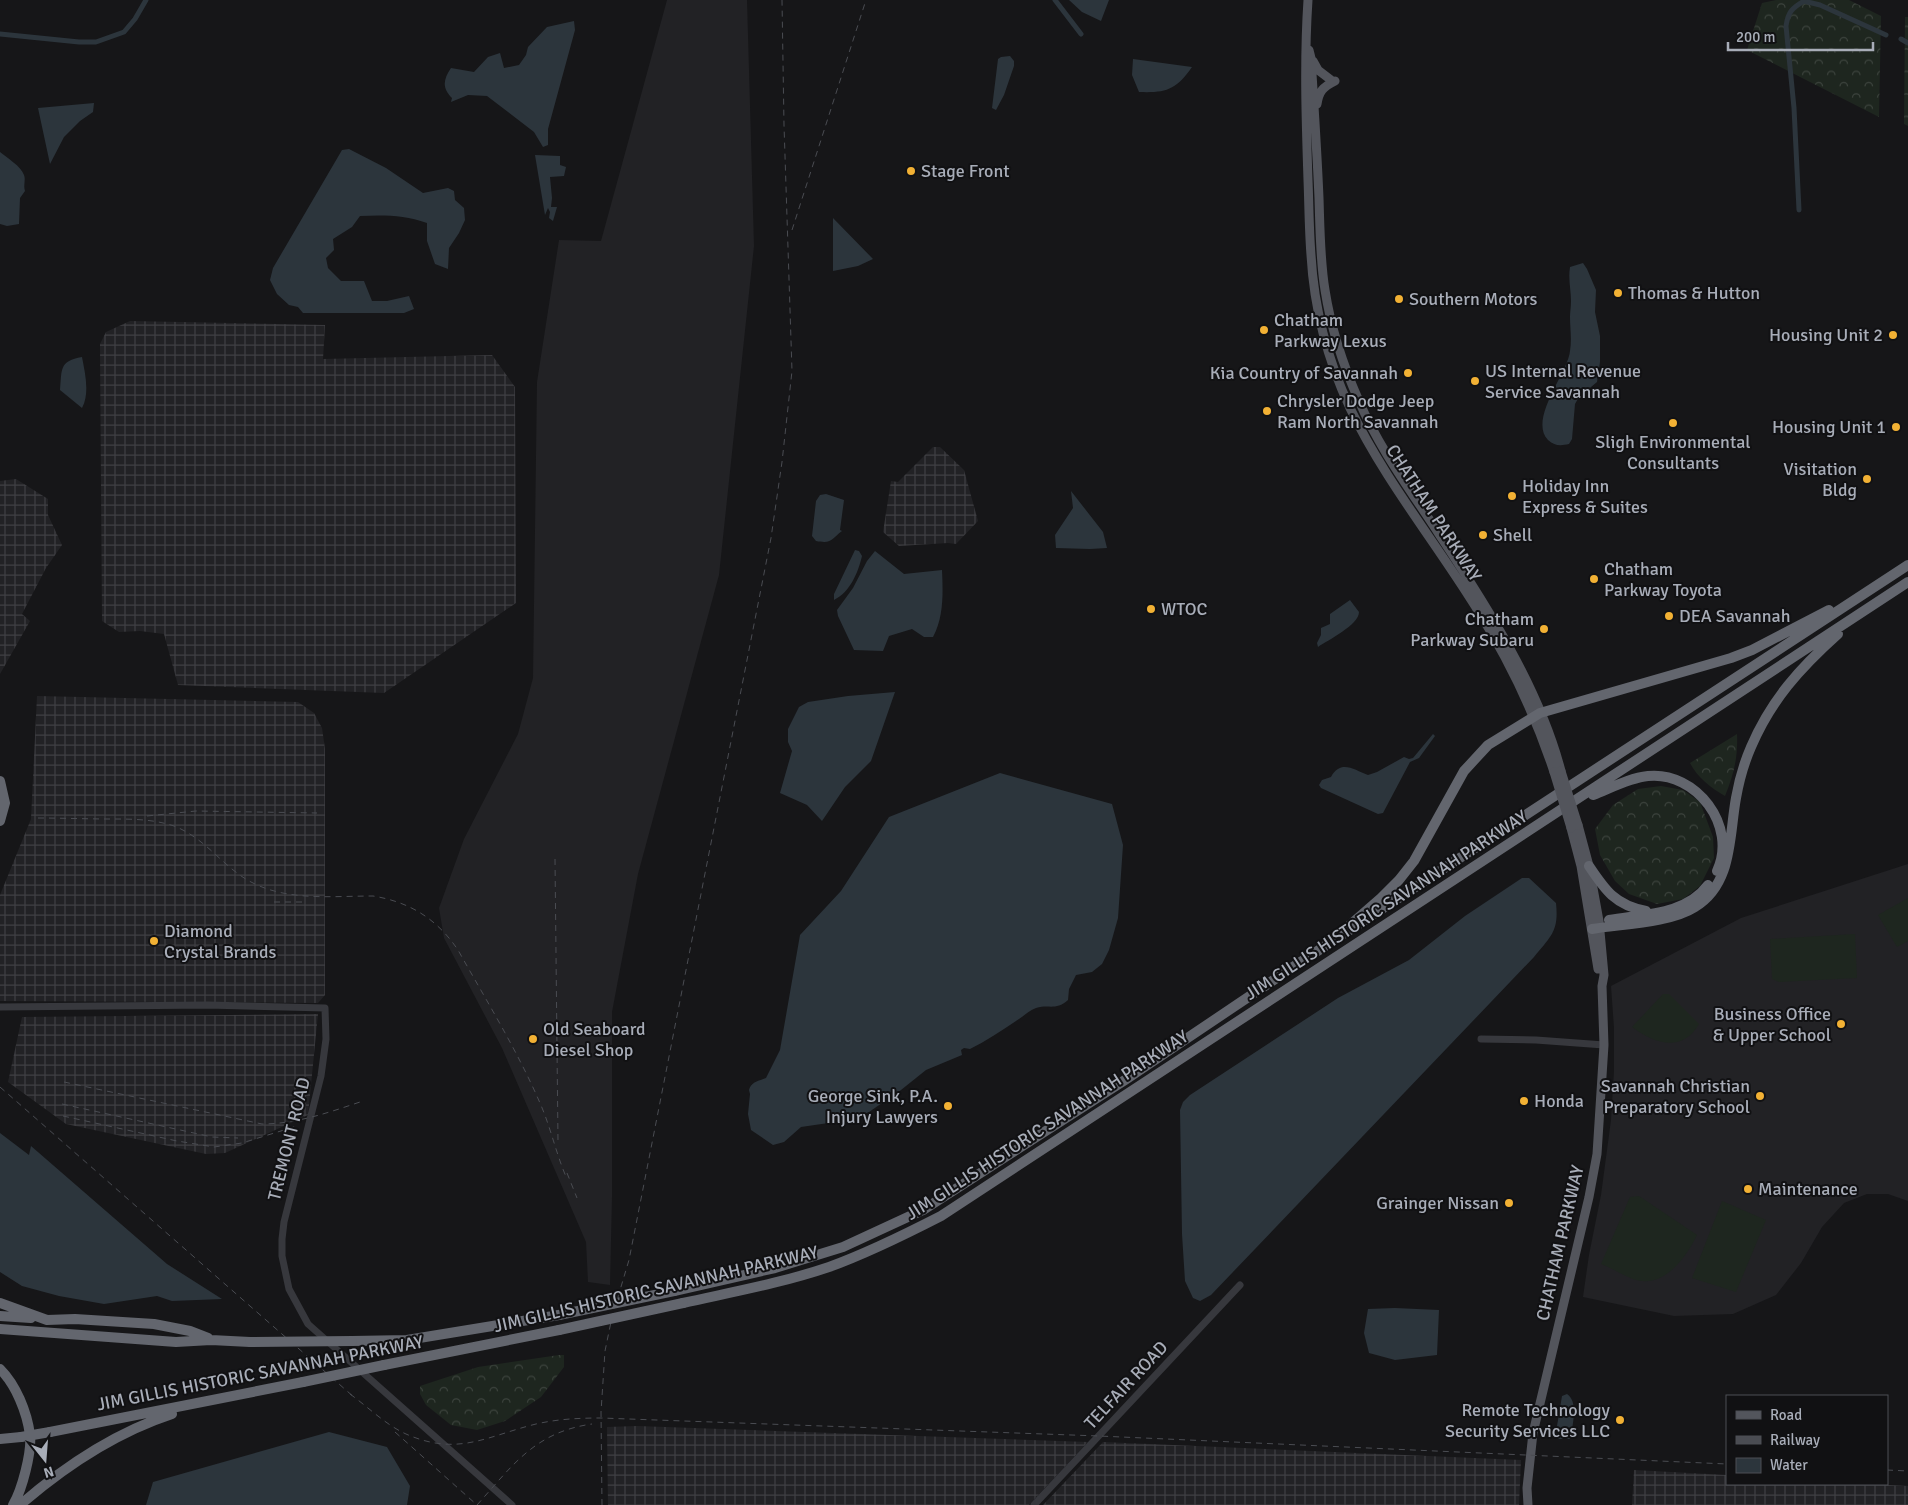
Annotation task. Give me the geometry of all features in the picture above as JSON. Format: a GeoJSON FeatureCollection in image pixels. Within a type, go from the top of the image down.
{"type":"FeatureCollection","features":[{"type":"Feature","properties":{"kind":"highway","name":"JIM GILLIS HISTORIC SAVANNAH PARKWAY"},"geometry":{"type":"LineString","coordinates":[[0,1329],[168,1342],[211,1340],[250,1342],[407,1340],[559,1314],[674,1291],[797,1262],[843,1247],[923,1210],[1117,1085],[1908,565]]}},
{"type":"Feature","properties":{"kind":"highway","name":"JIM GILLIS HISTORIC SAVANNAH PARKWAY"},"geometry":{"type":"LineString","coordinates":[[0,1439],[50,1432],[384,1366],[683,1303],[771,1283],[828,1267],[885,1244],[941,1216],[1908,582]]}},
{"type":"Feature","properties":{"kind":"highway"},"geometry":{"type":"LineString","coordinates":[[1314,954],[1399,880],[1424,844],[1464,771],[1488,745],[1536,715],[1731,658],[1752,650],[1867,591]]}},
{"type":"Feature","properties":{"kind":"highway"},"geometry":{"type":"LineString","coordinates":[[1595,925],[1673,916],[1695,907],[1710,894],[1724,870],[1740,780],[1760,727],[1779,696],[1801,669],[1865,610]]}},
{"type":"Feature","properties":{"kind":"highway"},"geometry":{"type":"LineString","coordinates":[[1578,800],[1637,778],[1658,776],[1678,780],[1701,794],[1716,818],[1721,837],[1722,851],[1719,866],[1703,892],[1692,901],[1664,911],[1595,925]]}},
{"type":"Feature","properties":{"kind":"highway"},"geometry":{"type":"LineString","coordinates":[[0,781],[5,803],[0,821]]}},
{"type":"Feature","properties":{"kind":"highway"},"geometry":{"type":"LineString","coordinates":[[1589,866],[1605,890],[1618,901],[1634,909],[1646,912],[1664,911]]}},
{"type":"Feature","properties":{"kind":"highway"},"geometry":{"type":"LineString","coordinates":[[0,1303],[47,1320]]}},
{"type":"Feature","properties":{"kind":"highway"},"geometry":{"type":"LineString","coordinates":[[0,1316],[47,1320],[75,1319],[154,1324],[190,1331],[211,1340]]}},
{"type":"Feature","properties":{"kind":"highway"},"geometry":{"type":"LineString","coordinates":[[0,1369],[13,1387],[24,1410],[30,1436],[22,1486],[13,1505]]}},
{"type":"Feature","properties":{"kind":"highway"},"geometry":{"type":"LineString","coordinates":[[20,1505],[47,1482],[79,1459],[119,1435],[157,1419],[213,1400]]}},
{"type":"Feature","properties":{"kind":"main road","name":"CHATHAM PARKWAY"},"geometry":{"type":"LineString","coordinates":[[1308,0],[1305,115],[1311,256],[1320,318],[1336,375],[1350,409],[1383,468],[1475,606],[1505,656],[1536,715]]}},
{"type":"Feature","properties":{"kind":"main road","name":"CHATHAM PARKWAY"},"geometry":{"type":"LineString","coordinates":[[1307,44],[1312,58],[1324,289],[1331,324],[1342,360],[1371,426],[1484,604],[1512,655],[1558,771],[1589,866],[1599,974],[1602,986],[1604,1045],[1598,1154],[1533,1433],[1527,1488],[1528,1505]]}},
{"type":"Feature","properties":{"kind":"main road"},"geometry":{"type":"LineString","coordinates":[[1312,58],[1318,70],[1333,80],[1324,87],[1319,95],[1315,119]]}},
{"type":"Feature","properties":{"kind":"main road","name":"CHATHAM PARKWAY"},"geometry":{"type":"LineString","coordinates":[[1575,826],[1581,866],[1595,925]]}},
{"type":"Feature","properties":{"kind":"street","name":"TREMONT ROAD"},"geometry":{"type":"LineString","coordinates":[[0,1007],[208,1005],[325,1008],[326,1039],[321,1076],[284,1222],[282,1256],[290,1289],[308,1324],[512,1505]]}},
{"type":"Feature","properties":{"kind":"street"},"geometry":{"type":"LineString","coordinates":[[1481,1039],[1536,1040],[1604,1045]]}},
{"type":"Feature","properties":{"kind":"street","name":"TELFAIR ROAD"},"geometry":{"type":"LineString","coordinates":[[1034,1505],[1240,1285]]}},
{"type":"Feature","properties":{"kind":"shaded area"},"geometry":{"type":"Polygon","coordinates":[[[667,0],[747,0],[754,246],[719,575],[638,874],[612,1012],[610,1285],[588,1282],[586,1242],[502,1048],[444,938],[439,908],[464,839],[518,734],[533,678],[537,382],[559,240],[601,241],[667,0]]]}},
{"type":"Feature","properties":{"kind":"shaded area"},"geometry":{"type":"Polygon","coordinates":[[[130,321],[325,325],[323,359],[492,355],[515,387],[516,603],[384,693],[178,685],[164,634],[140,631],[119,632],[102,621],[100,344],[106,332],[130,321]]]}},
{"type":"Feature","properties":{"kind":"shaded area"},"geometry":{"type":"Polygon","coordinates":[[[933,447],[940,447],[964,470],[978,521],[956,544],[899,546],[883,532],[891,481],[898,482],[933,447]]]}},
{"type":"Feature","properties":{"kind":"shaded area"},"geometry":{"type":"Polygon","coordinates":[[[16,479],[48,499],[48,515],[62,545],[46,568],[22,614],[30,621],[0,674],[0,481],[16,479]]]}},
{"type":"Feature","properties":{"kind":"shaded area"},"geometry":{"type":"Polygon","coordinates":[[[37,696],[298,702],[314,713],[322,728],[325,749],[325,995],[318,1003],[0,1001],[0,895],[31,819],[37,696]]]}},
{"type":"Feature","properties":{"kind":"shaded area","name":"Savannah Christian Preparatory School"},"geometry":{"type":"Polygon","coordinates":[[[1908,864],[1908,1201],[1888,1194],[1867,1194],[1844,1203],[1822,1227],[1801,1263],[1776,1295],[1733,1314],[1674,1316],[1583,1297],[1601,1195],[1611,1120],[1614,1028],[1611,986],[1741,918],[1908,864]]]}},
{"type":"Feature","properties":{"kind":"shaded area"},"geometry":{"type":"Polygon","coordinates":[[[318,1014],[308,1115],[225,1153],[206,1154],[66,1124],[8,1082],[22,1017],[318,1014]]]}},
{"type":"Feature","properties":{"kind":"shaded area"},"geometry":{"type":"Polygon","coordinates":[[[637,1426],[1088,1442],[1029,1505],[608,1505],[607,1427],[637,1426]]]}},
{"type":"Feature","properties":{"kind":"shaded area"},"geometry":{"type":"Polygon","coordinates":[[[1103,1442],[1521,1460],[1519,1505],[1043,1505],[1103,1442]]]}},
{"type":"Feature","properties":{"kind":"shaded area"},"geometry":{"type":"Polygon","coordinates":[[[1634,1470],[1726,1475],[1726,1485],[1908,1486],[1908,1505],[1632,1505],[1634,1470]]]}},
{"type":"Feature","properties":{"kind":"green space"},"geometry":{"type":"Polygon","coordinates":[[[1776,0],[1849,0],[1881,16],[1879,117],[1747,50],[1762,3],[1776,0]]]}},
{"type":"Feature","properties":{"kind":"green space"},"geometry":{"type":"Polygon","coordinates":[[[1905,17],[1908,17],[1908,126],[1904,124],[1905,17]]]}},
{"type":"Feature","properties":{"kind":"green space"},"geometry":{"type":"Polygon","coordinates":[[[1737,734],[1735,765],[1725,796],[1705,782],[1690,763],[1737,734]]]}},
{"type":"Feature","properties":{"kind":"green space"},"geometry":{"type":"Polygon","coordinates":[[[1661,786],[1683,790],[1700,802],[1713,837],[1714,858],[1700,886],[1683,899],[1657,904],[1629,894],[1615,881],[1600,855],[1595,829],[1613,805],[1638,789],[1661,786]]]}},
{"type":"Feature","properties":{"kind":"green space"},"geometry":{"type":"Polygon","coordinates":[[[1908,898],[1908,941],[1897,947],[1878,915],[1908,898]]]}},
{"type":"Feature","properties":{"kind":"green space"},"geometry":{"type":"Polygon","coordinates":[[[1855,934],[1857,978],[1779,982],[1772,979],[1770,939],[1855,934]]]}},
{"type":"Feature","properties":{"kind":"green space"},"geometry":{"type":"Polygon","coordinates":[[[1663,994],[1669,994],[1699,1024],[1685,1039],[1668,1043],[1659,1041],[1632,1027],[1663,994]]]}},
{"type":"Feature","properties":{"kind":"green space"},"geometry":{"type":"Polygon","coordinates":[[[1639,1196],[1697,1235],[1680,1262],[1664,1276],[1654,1280],[1633,1279],[1601,1264],[1630,1197],[1639,1196]]]}},
{"type":"Feature","properties":{"kind":"green space"},"geometry":{"type":"Polygon","coordinates":[[[1722,1201],[1766,1220],[1736,1292],[1692,1278],[1722,1201]]]}},
{"type":"Feature","properties":{"kind":"green space"},"geometry":{"type":"Polygon","coordinates":[[[564,1355],[564,1367],[541,1397],[505,1421],[477,1430],[451,1425],[426,1405],[420,1394],[420,1386],[478,1367],[564,1355]]]}},
{"type":"Feature","properties":{"kind":"water"},"geometry":{"type":"Polygon","coordinates":[[[1069,0],[1109,0],[1101,21],[1082,12],[1069,0]]]}},
{"type":"Feature","properties":{"kind":"water"},"geometry":{"type":"Polygon","coordinates":[[[574,21],[575,30],[548,129],[548,145],[543,147],[534,132],[487,96],[468,95],[451,102],[452,98],[446,91],[445,84],[446,76],[451,68],[474,72],[488,57],[500,53],[504,68],[519,65],[526,55],[528,47],[547,27],[574,21]]]}},
{"type":"Feature","properties":{"kind":"water"},"geometry":{"type":"Polygon","coordinates":[[[1010,56],[1014,61],[1014,66],[1004,95],[996,110],[992,108],[998,59],[1010,56]]]}},
{"type":"Feature","properties":{"kind":"water"},"geometry":{"type":"Polygon","coordinates":[[[1133,59],[1192,67],[1181,81],[1170,89],[1156,92],[1139,92],[1132,75],[1133,59]]]}},
{"type":"Feature","properties":{"kind":"water"},"geometry":{"type":"Polygon","coordinates":[[[94,103],[93,112],[80,121],[64,137],[50,164],[38,108],[94,103]]]}},
{"type":"Feature","properties":{"kind":"water"},"geometry":{"type":"Polygon","coordinates":[[[349,149],[386,168],[423,193],[448,188],[454,191],[455,200],[464,208],[465,220],[449,248],[448,269],[435,264],[427,241],[427,223],[419,220],[394,216],[360,216],[352,227],[333,239],[334,250],[326,258],[328,268],[341,281],[364,281],[372,301],[387,301],[409,296],[414,309],[404,313],[303,313],[298,307],[289,305],[277,294],[270,280],[273,268],[342,150],[349,149]]]}},
{"type":"Feature","properties":{"kind":"water"},"geometry":{"type":"Polygon","coordinates":[[[0,152],[17,165],[25,177],[25,191],[20,198],[19,224],[7,226],[0,224],[0,152]]]}},
{"type":"Feature","properties":{"kind":"water"},"geometry":{"type":"Polygon","coordinates":[[[535,155],[560,156],[560,165],[566,167],[564,176],[550,177],[551,207],[557,207],[553,221],[549,218],[550,212],[548,208],[545,215],[535,155]]]}},
{"type":"Feature","properties":{"kind":"water"},"geometry":{"type":"Polygon","coordinates":[[[833,218],[873,259],[858,266],[833,271],[833,218]]]}},
{"type":"Feature","properties":{"kind":"water"},"geometry":{"type":"Polygon","coordinates":[[[1583,263],[1596,290],[1595,312],[1600,336],[1600,362],[1597,382],[1579,397],[1575,404],[1572,439],[1569,444],[1558,445],[1548,440],[1543,431],[1543,420],[1546,408],[1568,360],[1570,351],[1570,267],[1583,263]]]}},
{"type":"Feature","properties":{"kind":"water"},"geometry":{"type":"Polygon","coordinates":[[[82,357],[86,396],[82,408],[60,390],[62,371],[65,364],[82,357]]]}},
{"type":"Feature","properties":{"kind":"water"},"geometry":{"type":"Polygon","coordinates":[[[1071,491],[1103,532],[1107,548],[1056,548],[1055,535],[1073,508],[1071,491]]]}},
{"type":"Feature","properties":{"kind":"water"},"geometry":{"type":"Polygon","coordinates":[[[826,494],[844,500],[840,530],[842,531],[829,541],[822,542],[816,541],[812,536],[816,501],[820,495],[826,494]]]}},
{"type":"Feature","properties":{"kind":"water"},"geometry":{"type":"Polygon","coordinates":[[[855,550],[859,551],[862,556],[856,575],[845,592],[834,600],[834,594],[855,550]]]}},
{"type":"Feature","properties":{"kind":"water"},"geometry":{"type":"Polygon","coordinates":[[[875,551],[904,574],[942,570],[941,613],[933,637],[924,637],[912,629],[889,636],[883,651],[854,650],[837,610],[853,588],[867,561],[875,551]]]}},
{"type":"Feature","properties":{"kind":"water"},"geometry":{"type":"Polygon","coordinates":[[[1350,600],[1359,612],[1358,617],[1349,627],[1318,647],[1317,643],[1321,635],[1321,628],[1330,624],[1330,614],[1350,600]]]}},
{"type":"Feature","properties":{"kind":"water"},"geometry":{"type":"Polygon","coordinates":[[[895,692],[871,761],[845,787],[822,821],[807,805],[780,793],[792,751],[788,742],[788,729],[799,707],[808,702],[895,692]]]}},
{"type":"Feature","properties":{"kind":"water"},"geometry":{"type":"Polygon","coordinates":[[[1433,734],[1435,736],[1419,758],[1410,762],[1383,813],[1378,814],[1321,788],[1319,785],[1322,780],[1331,777],[1339,768],[1348,767],[1368,775],[1404,757],[1413,758],[1433,734]]]}},
{"type":"Feature","properties":{"kind":"water"},"geometry":{"type":"Polygon","coordinates":[[[1000,773],[1112,804],[1123,845],[1118,918],[1109,950],[1102,964],[1092,972],[1076,975],[1069,989],[1068,1000],[1064,1003],[1033,1009],[982,1043],[970,1049],[964,1048],[961,1050],[962,1055],[926,1070],[869,1112],[849,1120],[801,1127],[784,1142],[773,1145],[751,1130],[748,1114],[749,1090],[753,1083],[766,1078],[780,1050],[800,935],[841,891],[889,817],[1000,773]]]}},
{"type":"Feature","properties":{"kind":"water"},"geometry":{"type":"Polygon","coordinates":[[[1522,878],[1529,878],[1556,903],[1555,927],[1545,944],[1211,1295],[1200,1301],[1193,1298],[1185,1281],[1182,1234],[1180,1110],[1183,1102],[1190,1095],[1338,998],[1409,960],[1465,916],[1522,878]]]}},
{"type":"Feature","properties":{"kind":"water"},"geometry":{"type":"Polygon","coordinates":[[[0,1133],[29,1155],[31,1146],[167,1264],[222,1299],[172,1301],[157,1296],[104,1304],[59,1296],[22,1286],[0,1272],[0,1133]]]}},
{"type":"Feature","properties":{"kind":"water"},"geometry":{"type":"Polygon","coordinates":[[[1368,1309],[1439,1310],[1437,1355],[1395,1360],[1369,1353],[1364,1333],[1368,1309]]]}},
{"type":"Feature","properties":{"kind":"water"},"geometry":{"type":"Polygon","coordinates":[[[1567,1394],[1573,1402],[1574,1408],[1571,1437],[1570,1439],[1557,1439],[1556,1432],[1562,1396],[1567,1394]]]}},
{"type":"Feature","properties":{"kind":"water"},"geometry":{"type":"Polygon","coordinates":[[[329,1432],[387,1447],[410,1486],[407,1505],[146,1505],[153,1482],[329,1432]]]}},
{"type":"Feature","properties":{"kind":"waterway"},"geometry":{"type":"LineString","coordinates":[[0,34],[96,42],[124,32],[135,19],[146,0]]}},
{"type":"Feature","properties":{"kind":"waterway"},"geometry":{"type":"LineString","coordinates":[[1055,0],[1081,34]]}},
{"type":"Feature","properties":{"kind":"waterway"},"geometry":{"type":"LineString","coordinates":[[1799,210],[1794,108],[1786,26],[1789,14],[1804,1],[1820,5],[1886,35]]}},
{"type":"Feature","properties":{"kind":"waterway"},"geometry":{"type":"LineString","coordinates":[[1901,39],[1908,43]]}},
{"type":"Feature","properties":{"kind":"railway"},"geometry":{"type":"LineString","coordinates":[[602,1505],[601,1412],[605,1351],[612,1317],[629,1260],[771,538],[782,462],[792,371],[782,0]]}},
{"type":"Feature","properties":{"kind":"railway"},"geometry":{"type":"LineString","coordinates":[[792,230],[866,0]]}},
{"type":"Feature","properties":{"kind":"railway"},"geometry":{"type":"LineString","coordinates":[[147,816],[196,811],[317,813]]}},
{"type":"Feature","properties":{"kind":"railway"},"geometry":{"type":"LineString","coordinates":[[38,818],[134,819],[166,824],[192,835],[237,873],[252,883],[268,889],[302,896],[373,896],[399,903],[422,914],[441,929],[458,950],[501,1025],[540,1103],[567,1179]]}},
{"type":"Feature","properties":{"kind":"railway"},"geometry":{"type":"LineString","coordinates":[[555,859],[558,1142]]}},
{"type":"Feature","properties":{"kind":"railway"},"geometry":{"type":"LineString","coordinates":[[274,902],[302,902]]}},
{"type":"Feature","properties":{"kind":"railway"},"geometry":{"type":"LineString","coordinates":[[64,1082],[262,1124],[301,1120],[363,1101]]}},
{"type":"Feature","properties":{"kind":"railway"},"geometry":{"type":"LineString","coordinates":[[0,1087],[355,1398]]}},
{"type":"Feature","properties":{"kind":"railway"},"geometry":{"type":"LineString","coordinates":[[62,1104],[212,1137],[238,1138]]}},
{"type":"Feature","properties":{"kind":"railway"},"geometry":{"type":"LineString","coordinates":[[63,1116],[177,1141],[214,1147],[242,1143],[297,1126]]}},
{"type":"Feature","properties":{"kind":"railway"},"geometry":{"type":"LineString","coordinates":[[567,1173],[577,1198]]}},
{"type":"Feature","properties":{"kind":"railway"},"geometry":{"type":"LineString","coordinates":[[350,1394],[384,1421],[406,1434],[425,1441],[441,1444],[457,1444],[487,1439],[552,1421],[601,1418],[1099,1436],[1726,1464]]}},
{"type":"Feature","properties":{"kind":"railway"},"geometry":{"type":"LineString","coordinates":[[477,1505],[527,1452],[555,1434],[592,1424]]}},
{"type":"Feature","properties":{"kind":"railway"},"geometry":{"type":"LineString","coordinates":[[395,1432],[477,1505]]}},
{"type":"Feature","properties":{"kind":"railway"},"geometry":{"type":"LineString","coordinates":[[1888,1470],[1908,1471]]}},
{"type":"Feature","properties":{"kind":"place","name":"Stage Front"},"geometry":{"type":"Point","coordinates":[911,171]}},
{"type":"Feature","properties":{"kind":"place","name":"Thomas & Hutton"},"geometry":{"type":"Point","coordinates":[1618,293]}},
{"type":"Feature","properties":{"kind":"place","name":"Southern Motors"},"geometry":{"type":"Point","coordinates":[1399,299]}},
{"type":"Feature","properties":{"kind":"place","name":"Chatham Parkway Lexus"},"geometry":{"type":"Point","coordinates":[1264,330]}},
{"type":"Feature","properties":{"kind":"place","name":"Housing Unit 2"},"geometry":{"type":"Point","coordinates":[1893,335]}},
{"type":"Feature","properties":{"kind":"place","name":"Kia Country of Savannah"},"geometry":{"type":"Point","coordinates":[1408,373]}},
{"type":"Feature","properties":{"kind":"place","name":"US Internal Revenue Service Savannah"},"geometry":{"type":"Point","coordinates":[1475,381]}},
{"type":"Feature","properties":{"kind":"place","name":"Chrysler Dodge Jeep Ram North Savannah"},"geometry":{"type":"Point","coordinates":[1267,411]}},
{"type":"Feature","properties":{"kind":"place","name":"Sligh Environmental Consultants"},"geometry":{"type":"Point","coordinates":[1673,423]}},
{"type":"Feature","properties":{"kind":"place","name":"Housing Unit 1"},"geometry":{"type":"Point","coordinates":[1896,427]}},
{"type":"Feature","properties":{"kind":"place","name":"Visitation Bldg"},"geometry":{"type":"Point","coordinates":[1867,479]}},
{"type":"Feature","properties":{"kind":"place","name":"Holiday Inn Express & Suites"},"geometry":{"type":"Point","coordinates":[1512,496]}},
{"type":"Feature","properties":{"kind":"place","name":"Shell"},"geometry":{"type":"Point","coordinates":[1483,535]}},
{"type":"Feature","properties":{"kind":"place","name":"Chatham Parkway Toyota"},"geometry":{"type":"Point","coordinates":[1594,579]}},
{"type":"Feature","properties":{"kind":"place","name":"WTOC"},"geometry":{"type":"Point","coordinates":[1151,609]}},
{"type":"Feature","properties":{"kind":"place","name":"DEA Savannah"},"geometry":{"type":"Point","coordinates":[1669,616]}},
{"type":"Feature","properties":{"kind":"place","name":"Chatham Parkway Subaru"},"geometry":{"type":"Point","coordinates":[1544,629]}},
{"type":"Feature","properties":{"kind":"place","name":"Diamond Crystal Brands"},"geometry":{"type":"Point","coordinates":[154,941]}},
{"type":"Feature","properties":{"kind":"place","name":"Business Office & Upper School"},"geometry":{"type":"Point","coordinates":[1841,1024]}},
{"type":"Feature","properties":{"kind":"place","name":"Old Seaboard Diesel Shop"},"geometry":{"type":"Point","coordinates":[533,1039]}},
{"type":"Feature","properties":{"kind":"place","name":"Savannah Christian Preparatory School"},"geometry":{"type":"Point","coordinates":[1760,1096]}},
{"type":"Feature","properties":{"kind":"place","name":"Honda"},"geometry":{"type":"Point","coordinates":[1524,1101]}},
{"type":"Feature","properties":{"kind":"place","name":"George Sink, P.A. Injury Lawyers"},"geometry":{"type":"Point","coordinates":[948,1106]}},
{"type":"Feature","properties":{"kind":"place","name":"Maintenance"},"geometry":{"type":"Point","coordinates":[1748,1189]}},
{"type":"Feature","properties":{"kind":"place","name":"Grainger Nissan"},"geometry":{"type":"Point","coordinates":[1509,1203]}},
{"type":"Feature","properties":{"kind":"place","name":"Remote Technology Security Services LLC"},"geometry":{"type":"Point","coordinates":[1620,1420]}}]}
